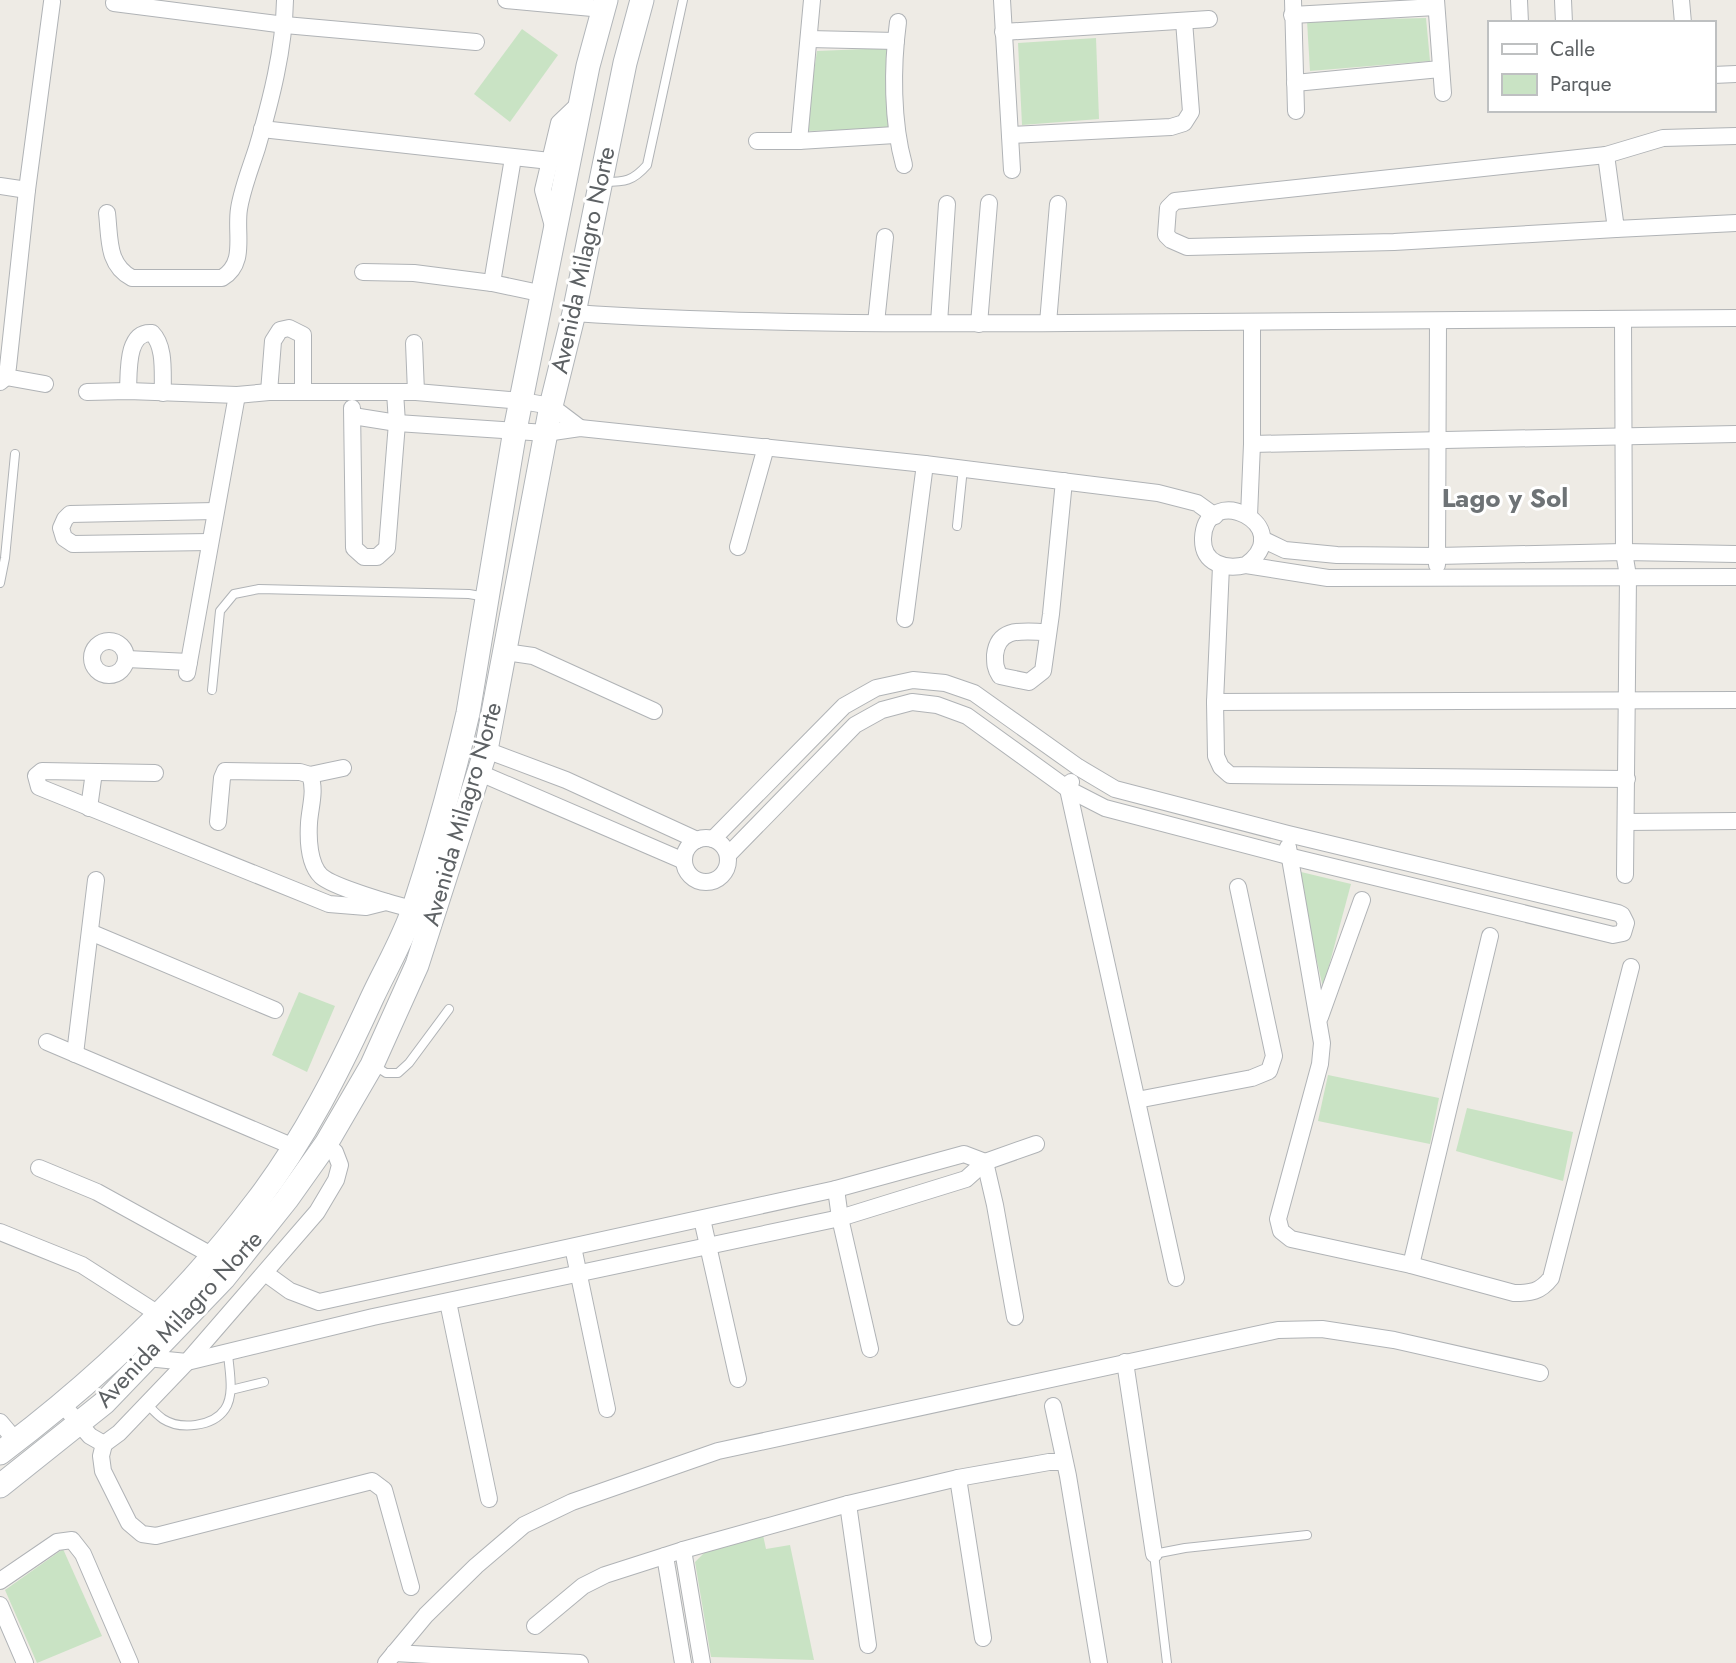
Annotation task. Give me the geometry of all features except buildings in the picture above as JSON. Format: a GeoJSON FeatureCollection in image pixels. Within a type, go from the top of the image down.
{"type":"FeatureCollection","features":[{"type":"Feature","properties":{"kind":"main road","name":"Avenida Milagro Norte"},"geometry":{"type":"LineString","coordinates":[[0,1486],[80,1424],[224,1278],[287,1199],[326,1144],[372,1065],[417,965],[486,750],[551,406],[574,313],[625,63],[642,0]]}},
{"type":"Feature","properties":{"kind":"main road","name":"Avenida Milagro Norte"},"geometry":{"type":"LineString","coordinates":[[8,1447],[63,1405],[160,1315],[258,1200],[293,1147],[349,1048],[413,909],[462,740],[489,597],[515,430],[581,101],[605,4]]}},
{"type":"Feature","properties":{"kind":"street"},"geometry":{"type":"LineString","coordinates":[[107,213],[112,258],[119,272],[132,278],[222,278],[232,272],[238,258],[239,209],[262,128],[285,25],[285,0]]}},
{"type":"Feature","properties":{"kind":"street"},"geometry":{"type":"LineString","coordinates":[[506,0],[605,4]]}},
{"type":"Feature","properties":{"kind":"street"},"geometry":{"type":"LineString","coordinates":[[799,141],[813,0]]}},
{"type":"Feature","properties":{"kind":"street"},"geometry":{"type":"LineString","coordinates":[[1002,0],[1012,170]]}},
{"type":"Feature","properties":{"kind":"street"},"geometry":{"type":"LineString","coordinates":[[1519,0],[1520,21]]}},
{"type":"Feature","properties":{"kind":"street"},"geometry":{"type":"LineString","coordinates":[[1563,0],[1564,21]]}},
{"type":"Feature","properties":{"kind":"street"},"geometry":{"type":"LineString","coordinates":[[1681,0],[1683,21]]}},
{"type":"Feature","properties":{"kind":"street"},"geometry":{"type":"LineString","coordinates":[[45,384],[3,379],[52,2]]}},
{"type":"Feature","properties":{"kind":"street"},"geometry":{"type":"LineString","coordinates":[[114,3],[285,25],[477,42]]}},
{"type":"Feature","properties":{"kind":"street"},"geometry":{"type":"LineString","coordinates":[[1296,111],[1292,7],[1436,3],[1443,93]]}},
{"type":"Feature","properties":{"kind":"street"},"geometry":{"type":"LineString","coordinates":[[1003,32],[1209,19]]}},
{"type":"Feature","properties":{"kind":"street"},"geometry":{"type":"LineString","coordinates":[[1010,135],[1171,127],[1184,123],[1191,112],[1184,21]]}},
{"type":"Feature","properties":{"kind":"street"},"geometry":{"type":"LineString","coordinates":[[898,22],[895,135],[904,165]]}},
{"type":"Feature","properties":{"kind":"street"},"geometry":{"type":"LineString","coordinates":[[809,39],[896,41]]}},
{"type":"Feature","properties":{"kind":"street"},"geometry":{"type":"LineString","coordinates":[[1295,83],[1440,69]]}},
{"type":"Feature","properties":{"kind":"street"},"geometry":{"type":"LineString","coordinates":[[1715,75],[1736,74]]}},
{"type":"Feature","properties":{"kind":"street"},"geometry":{"type":"LineString","coordinates":[[555,236],[543,190],[559,123],[581,101]]}},
{"type":"Feature","properties":{"kind":"street"},"geometry":{"type":"LineString","coordinates":[[262,128],[550,161]]}},
{"type":"Feature","properties":{"kind":"street"},"geometry":{"type":"LineString","coordinates":[[757,141],[895,135]]}},
{"type":"Feature","properties":{"kind":"street"},"geometry":{"type":"LineString","coordinates":[[1736,136],[1663,138],[1606,155],[1175,201],[1168,208],[1166,235],[1187,247],[1394,242],[1736,223]]}},
{"type":"Feature","properties":{"kind":"street"},"geometry":{"type":"LineString","coordinates":[[1606,155],[1616,229]]}},
{"type":"Feature","properties":{"kind":"street"},"geometry":{"type":"LineString","coordinates":[[492,284],[513,158]]}},
{"type":"Feature","properties":{"kind":"street"},"geometry":{"type":"LineString","coordinates":[[0,186],[27,190]]}},
{"type":"Feature","properties":{"kind":"street"},"geometry":{"type":"LineString","coordinates":[[979,324],[989,203]]}},
{"type":"Feature","properties":{"kind":"street"},"geometry":{"type":"LineString","coordinates":[[939,323],[947,204]]}},
{"type":"Feature","properties":{"kind":"street"},"geometry":{"type":"LineString","coordinates":[[1048,323],[1058,204]]}},
{"type":"Feature","properties":{"kind":"street"},"geometry":{"type":"LineString","coordinates":[[876,323],[885,237]]}},
{"type":"Feature","properties":{"kind":"street"},"geometry":{"type":"LineString","coordinates":[[363,272],[414,273],[544,294]]}},
{"type":"Feature","properties":{"kind":"street"},"geometry":{"type":"LineString","coordinates":[[0,283],[17,285]]}},
{"type":"Feature","properties":{"kind":"street"},"geometry":{"type":"LineString","coordinates":[[574,313],[685,321],[979,324],[1252,324],[1736,318]]}},
{"type":"Feature","properties":{"kind":"street"},"geometry":{"type":"LineString","coordinates":[[1623,320],[1624,552],[1629,576],[1625,874]]}},
{"type":"Feature","properties":{"kind":"street"},"geometry":{"type":"LineString","coordinates":[[1437,578],[1438,322]]}},
{"type":"Feature","properties":{"kind":"street"},"geometry":{"type":"LineString","coordinates":[[1249,516],[1252,324]]}},
{"type":"Feature","properties":{"kind":"street"},"geometry":{"type":"LineString","coordinates":[[269,392],[273,341],[280,330],[289,328],[303,335],[303,392]]}},
{"type":"Feature","properties":{"kind":"street"},"geometry":{"type":"LineString","coordinates":[[128,391],[131,351],[137,337],[144,332],[152,333],[157,338],[161,353],[163,393]]}},
{"type":"Feature","properties":{"kind":"street"},"geometry":{"type":"LineString","coordinates":[[414,343],[416,392]]}},
{"type":"Feature","properties":{"kind":"street"},"geometry":{"type":"LineString","coordinates":[[87,392],[237,395],[269,392],[416,392],[551,406],[580,428]]}},
{"type":"Feature","properties":{"kind":"street"},"geometry":{"type":"LineString","coordinates":[[350,392],[353,416],[354,548],[364,557],[377,557],[387,548],[397,423],[395,392]]}},
{"type":"Feature","properties":{"kind":"street"},"geometry":{"type":"LineString","coordinates":[[127,659],[188,668],[237,395]]}},
{"type":"Feature","properties":{"kind":"street"},"geometry":{"type":"LineString","coordinates":[[353,416],[397,423],[546,432],[580,428],[963,468],[1181,497],[1197,503],[1214,516]]}},
{"type":"Feature","properties":{"kind":"street"},"geometry":{"type":"LineString","coordinates":[[1252,444],[1736,434]]}},
{"type":"Feature","properties":{"kind":"street"},"geometry":{"type":"LineString","coordinates":[[738,547],[766,447]]}},
{"type":"Feature","properties":{"kind":"street"},"geometry":{"type":"LineString","coordinates":[[905,619],[925,464]]}},
{"type":"Feature","properties":{"kind":"street"},"geometry":{"type":"LineString","coordinates":[[1048,632],[1064,481]]}},
{"type":"Feature","properties":{"kind":"street"},"geometry":{"type":"LineString","coordinates":[[1246,565],[1258,554],[1262,540],[1260,530],[1249,516],[1232,510],[1214,516],[1205,528],[1203,544],[1210,558],[1221,566],[1234,568],[1246,565],[1328,578],[1736,577]]}},
{"type":"Feature","properties":{"kind":"street"},"geometry":{"type":"LineString","coordinates":[[209,542],[74,544],[64,538],[61,527],[70,514],[215,511]]}},
{"type":"Feature","properties":{"kind":"street"},"geometry":{"type":"LineString","coordinates":[[1262,540],[1285,550],[1337,555],[1624,552],[1736,554]]}},
{"type":"Feature","properties":{"kind":"street"},"geometry":{"type":"LineString","coordinates":[[1221,566],[1215,702],[1217,762],[1230,775],[1627,779]]}},
{"type":"Feature","properties":{"kind":"street"},"geometry":{"type":"LineString","coordinates":[[506,652],[533,656],[654,711]]}},
{"type":"Feature","properties":{"kind":"street"},"geometry":{"type":"LineString","coordinates":[[486,750],[566,780],[705,839],[721,844],[728,855],[727,867],[723,875],[708,882],[692,876],[686,869],[684,861],[690,845],[705,839],[844,706],[876,688],[913,680],[945,683],[974,693],[1078,767],[1115,789],[1288,834],[1618,913],[1625,918],[1626,929],[1623,933],[1613,935],[1288,856],[1105,808],[1068,789],[967,716],[937,705],[912,702],[882,710],[855,725],[728,855]]}},
{"type":"Feature","properties":{"kind":"street"},"geometry":{"type":"LineString","coordinates":[[1215,702],[1736,701]]}},
{"type":"Feature","properties":{"kind":"street"},"geometry":{"type":"LineString","coordinates":[[1078,767],[1068,789],[1176,1278]]}},
{"type":"Feature","properties":{"kind":"street"},"geometry":{"type":"LineString","coordinates":[[218,822],[225,771],[300,772],[310,775],[343,768]]}},
{"type":"Feature","properties":{"kind":"street"},"geometry":{"type":"LineString","coordinates":[[155,772],[42,771],[36,776],[38,787],[329,904],[366,907],[386,902]]}},
{"type":"Feature","properties":{"kind":"street"},"geometry":{"type":"LineString","coordinates":[[89,808],[94,772]]}},
{"type":"Feature","properties":{"kind":"street"},"geometry":{"type":"LineString","coordinates":[[480,773],[684,861]]}},
{"type":"Feature","properties":{"kind":"street"},"geometry":{"type":"LineString","coordinates":[[310,775],[313,784],[309,845],[313,862],[321,876],[386,902],[413,909]]}},
{"type":"Feature","properties":{"kind":"street"},"geometry":{"type":"LineString","coordinates":[[1626,822],[1736,821]]}},
{"type":"Feature","properties":{"kind":"street"},"geometry":{"type":"LineString","coordinates":[[1288,834],[1288,856],[1320,1020],[1322,1043],[1320,1064],[1278,1219],[1281,1231],[1291,1239],[1411,1265],[1514,1293],[1531,1293],[1542,1289],[1551,1278],[1631,967]]}},
{"type":"Feature","properties":{"kind":"street"},"geometry":{"type":"LineString","coordinates":[[75,1054],[96,880]]}},
{"type":"Feature","properties":{"kind":"street"},"geometry":{"type":"LineString","coordinates":[[1137,1100],[1252,1078],[1269,1071],[1274,1056],[1238,887]]}},
{"type":"Feature","properties":{"kind":"street"},"geometry":{"type":"LineString","coordinates":[[1320,1020],[1362,900]]}},
{"type":"Feature","properties":{"kind":"street"},"geometry":{"type":"LineString","coordinates":[[90,932],[275,1010]]}},
{"type":"Feature","properties":{"kind":"street"},"geometry":{"type":"LineString","coordinates":[[1411,1265],[1490,936]]}},
{"type":"Feature","properties":{"kind":"street"},"geometry":{"type":"LineString","coordinates":[[47,1042],[293,1147]]}},
{"type":"Feature","properties":{"kind":"street"},"geometry":{"type":"LineString","coordinates":[[326,1144],[335,1152],[340,1165],[336,1180],[317,1212],[187,1362],[119,1433],[104,1444],[101,1456],[103,1471],[129,1523],[142,1534],[156,1536],[372,1481],[384,1490],[411,1587]]}},
{"type":"Feature","properties":{"kind":"street"},"geometry":{"type":"LineString","coordinates":[[147,1358],[187,1362],[373,1317],[840,1218],[966,1179],[985,1162],[1036,1144]]}},
{"type":"Feature","properties":{"kind":"street"},"geometry":{"type":"LineString","coordinates":[[265,1273],[290,1291],[319,1302],[836,1189],[964,1154],[985,1162]]}},
{"type":"Feature","properties":{"kind":"street"},"geometry":{"type":"LineString","coordinates":[[985,1162],[1015,1317]]}},
{"type":"Feature","properties":{"kind":"street"},"geometry":{"type":"LineString","coordinates":[[39,1168],[97,1192],[213,1256]]}},
{"type":"Feature","properties":{"kind":"street"},"geometry":{"type":"LineString","coordinates":[[836,1189],[840,1218],[870,1349]]}},
{"type":"Feature","properties":{"kind":"street"},"geometry":{"type":"LineString","coordinates":[[702,1219],[738,1379]]}},
{"type":"Feature","properties":{"kind":"street"},"geometry":{"type":"LineString","coordinates":[[0,1232],[82,1265],[160,1315]]}},
{"type":"Feature","properties":{"kind":"street"},"geometry":{"type":"LineString","coordinates":[[573,1247],[607,1409]]}},
{"type":"Feature","properties":{"kind":"street"},"geometry":{"type":"LineString","coordinates":[[370,1291],[373,1317]]}},
{"type":"Feature","properties":{"kind":"street"},"geometry":{"type":"LineString","coordinates":[[448,1302],[489,1499]]}},
{"type":"Feature","properties":{"kind":"street"},"geometry":{"type":"LineString","coordinates":[[390,1658],[426,1615],[524,1525],[572,1502],[718,1451],[1278,1330],[1322,1329],[1394,1340],[1541,1373]]}},
{"type":"Feature","properties":{"kind":"street"},"geometry":{"type":"LineString","coordinates":[[1125,1362],[1154,1554]]}},
{"type":"Feature","properties":{"kind":"street"},"geometry":{"type":"LineString","coordinates":[[63,1405],[90,1436],[104,1444]]}},
{"type":"Feature","properties":{"kind":"street"},"geometry":{"type":"LineString","coordinates":[[1053,1406],[1068,1476],[1099,1663]]}},
{"type":"Feature","properties":{"kind":"street"},"geometry":{"type":"LineString","coordinates":[[0,1422],[8,1447]]}},
{"type":"Feature","properties":{"kind":"street"},"geometry":{"type":"LineString","coordinates":[[536,1626],[583,1586],[604,1575],[683,1550],[849,1504],[958,1478],[1049,1462],[1063,1462]]}},
{"type":"Feature","properties":{"kind":"street"},"geometry":{"type":"LineString","coordinates":[[958,1478],[983,1638]]}},
{"type":"Feature","properties":{"kind":"street"},"geometry":{"type":"LineString","coordinates":[[849,1504],[868,1645]]}},
{"type":"Feature","properties":{"kind":"street"},"geometry":{"type":"LineString","coordinates":[[0,1581],[57,1542],[72,1540],[83,1554],[130,1663]]}},
{"type":"Feature","properties":{"kind":"street"},"geometry":{"type":"LineString","coordinates":[[683,1550],[702,1663]]}},
{"type":"Feature","properties":{"kind":"street"},"geometry":{"type":"LineString","coordinates":[[665,1556],[683,1663]]}},
{"type":"Feature","properties":{"kind":"street"},"geometry":{"type":"LineString","coordinates":[[0,1605],[25,1663]]}},
{"type":"Feature","properties":{"kind":"street"},"geometry":{"type":"LineString","coordinates":[[390,1658],[580,1663]]}},
{"type":"Feature","properties":{"kind":"lane"},"geometry":{"type":"LineString","coordinates":[[601,182],[626,182],[637,177],[648,165],[683,0]]}},
{"type":"Feature","properties":{"kind":"lane"},"geometry":{"type":"LineString","coordinates":[[0,583],[15,454]]}},
{"type":"Feature","properties":{"kind":"lane"},"geometry":{"type":"LineString","coordinates":[[957,526],[963,468]]}},
{"type":"Feature","properties":{"kind":"lane"},"geometry":{"type":"LineString","coordinates":[[212,690],[220,611],[234,594],[259,589],[469,594],[489,597]]}},
{"type":"Feature","properties":{"kind":"lane"},"geometry":{"type":"LineString","coordinates":[[372,1065],[386,1073],[398,1073],[409,1063],[449,1009]]}},
{"type":"Feature","properties":{"kind":"lane"},"geometry":{"type":"LineString","coordinates":[[147,1404],[163,1419],[183,1426],[209,1420],[225,1409],[231,1390],[228,1353]]}},
{"type":"Feature","properties":{"kind":"lane"},"geometry":{"type":"LineString","coordinates":[[231,1390],[264,1382]]}},
{"type":"Feature","properties":{"kind":"lane"},"geometry":{"type":"LineString","coordinates":[[1167,1663],[1154,1554],[1185,1548],[1307,1535]]}},
{"type":"Feature","properties":{"kind":"green space"},"geometry":{"type":"Polygon","coordinates":[[[1426,18],[1430,61],[1310,71],[1307,21],[1426,18]]]}},
{"type":"Feature","properties":{"kind":"green space"},"geometry":{"type":"Polygon","coordinates":[[[522,29],[558,55],[510,122],[474,94],[522,29]]]}},
{"type":"Feature","properties":{"kind":"green space"},"geometry":{"type":"Polygon","coordinates":[[[1096,38],[1099,119],[1022,125],[1018,43],[1096,38]]]}},
{"type":"Feature","properties":{"kind":"green space"},"geometry":{"type":"Polygon","coordinates":[[[890,48],[889,129],[805,131],[817,51],[890,48]]]}},
{"type":"Feature","properties":{"kind":"green space"},"geometry":{"type":"Polygon","coordinates":[[[1297,871],[1351,884],[1323,988],[1297,871]]]}},
{"type":"Feature","properties":{"kind":"green space"},"geometry":{"type":"Polygon","coordinates":[[[299,992],[335,1006],[307,1072],[272,1055],[299,992]]]}},
{"type":"Feature","properties":{"kind":"green space"},"geometry":{"type":"Polygon","coordinates":[[[1328,1075],[1439,1098],[1430,1144],[1318,1121],[1328,1075]]]}},
{"type":"Feature","properties":{"kind":"green space"},"geometry":{"type":"Polygon","coordinates":[[[1467,1108],[1573,1132],[1563,1181],[1456,1151],[1467,1108]]]}},
{"type":"Feature","properties":{"kind":"green space"},"geometry":{"type":"Polygon","coordinates":[[[763,1535],[766,1549],[790,1545],[814,1660],[711,1657],[695,1562],[706,1551],[763,1535]]]}},
{"type":"Feature","properties":{"kind":"green space"},"geometry":{"type":"Polygon","coordinates":[[[63,1549],[102,1636],[37,1663],[5,1590],[63,1549]]]}},
{"type":"Feature","properties":{"kind":"district","name":"Lago y Sol"},"geometry":{"type":"Point","coordinates":[1505,498]}}]}
